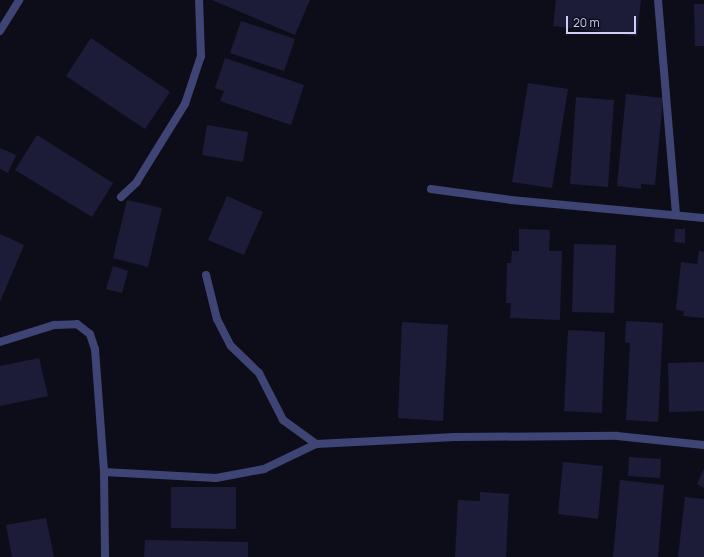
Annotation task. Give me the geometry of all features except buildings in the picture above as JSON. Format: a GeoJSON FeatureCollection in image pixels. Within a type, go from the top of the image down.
{"type":"FeatureCollection","features":[{"type":"Feature","properties":{"kind":"street"},"geometry":{"type":"LineString","coordinates":[[0,31],[19,0]]}},
{"type":"Feature","properties":{"kind":"street"},"geometry":{"type":"LineString","coordinates":[[121,197],[136,183],[185,104],[202,56],[199,0]]}},
{"type":"Feature","properties":{"kind":"street"},"geometry":{"type":"LineString","coordinates":[[658,0],[676,214]]}},
{"type":"Feature","properties":{"kind":"street"},"geometry":{"type":"LineString","coordinates":[[431,189],[511,200],[676,214],[704,218]]}},
{"type":"Feature","properties":{"kind":"street"},"geometry":{"type":"LineString","coordinates":[[206,275],[217,319],[231,346],[259,373],[283,420],[316,444]]}},
{"type":"Feature","properties":{"kind":"street"},"geometry":{"type":"LineString","coordinates":[[0,342],[54,325],[77,324],[90,334],[95,349],[104,472],[105,557]]}},
{"type":"Feature","properties":{"kind":"street"},"geometry":{"type":"LineString","coordinates":[[104,472],[216,478],[264,469],[316,444],[455,437],[617,436],[704,445]]}}]}
